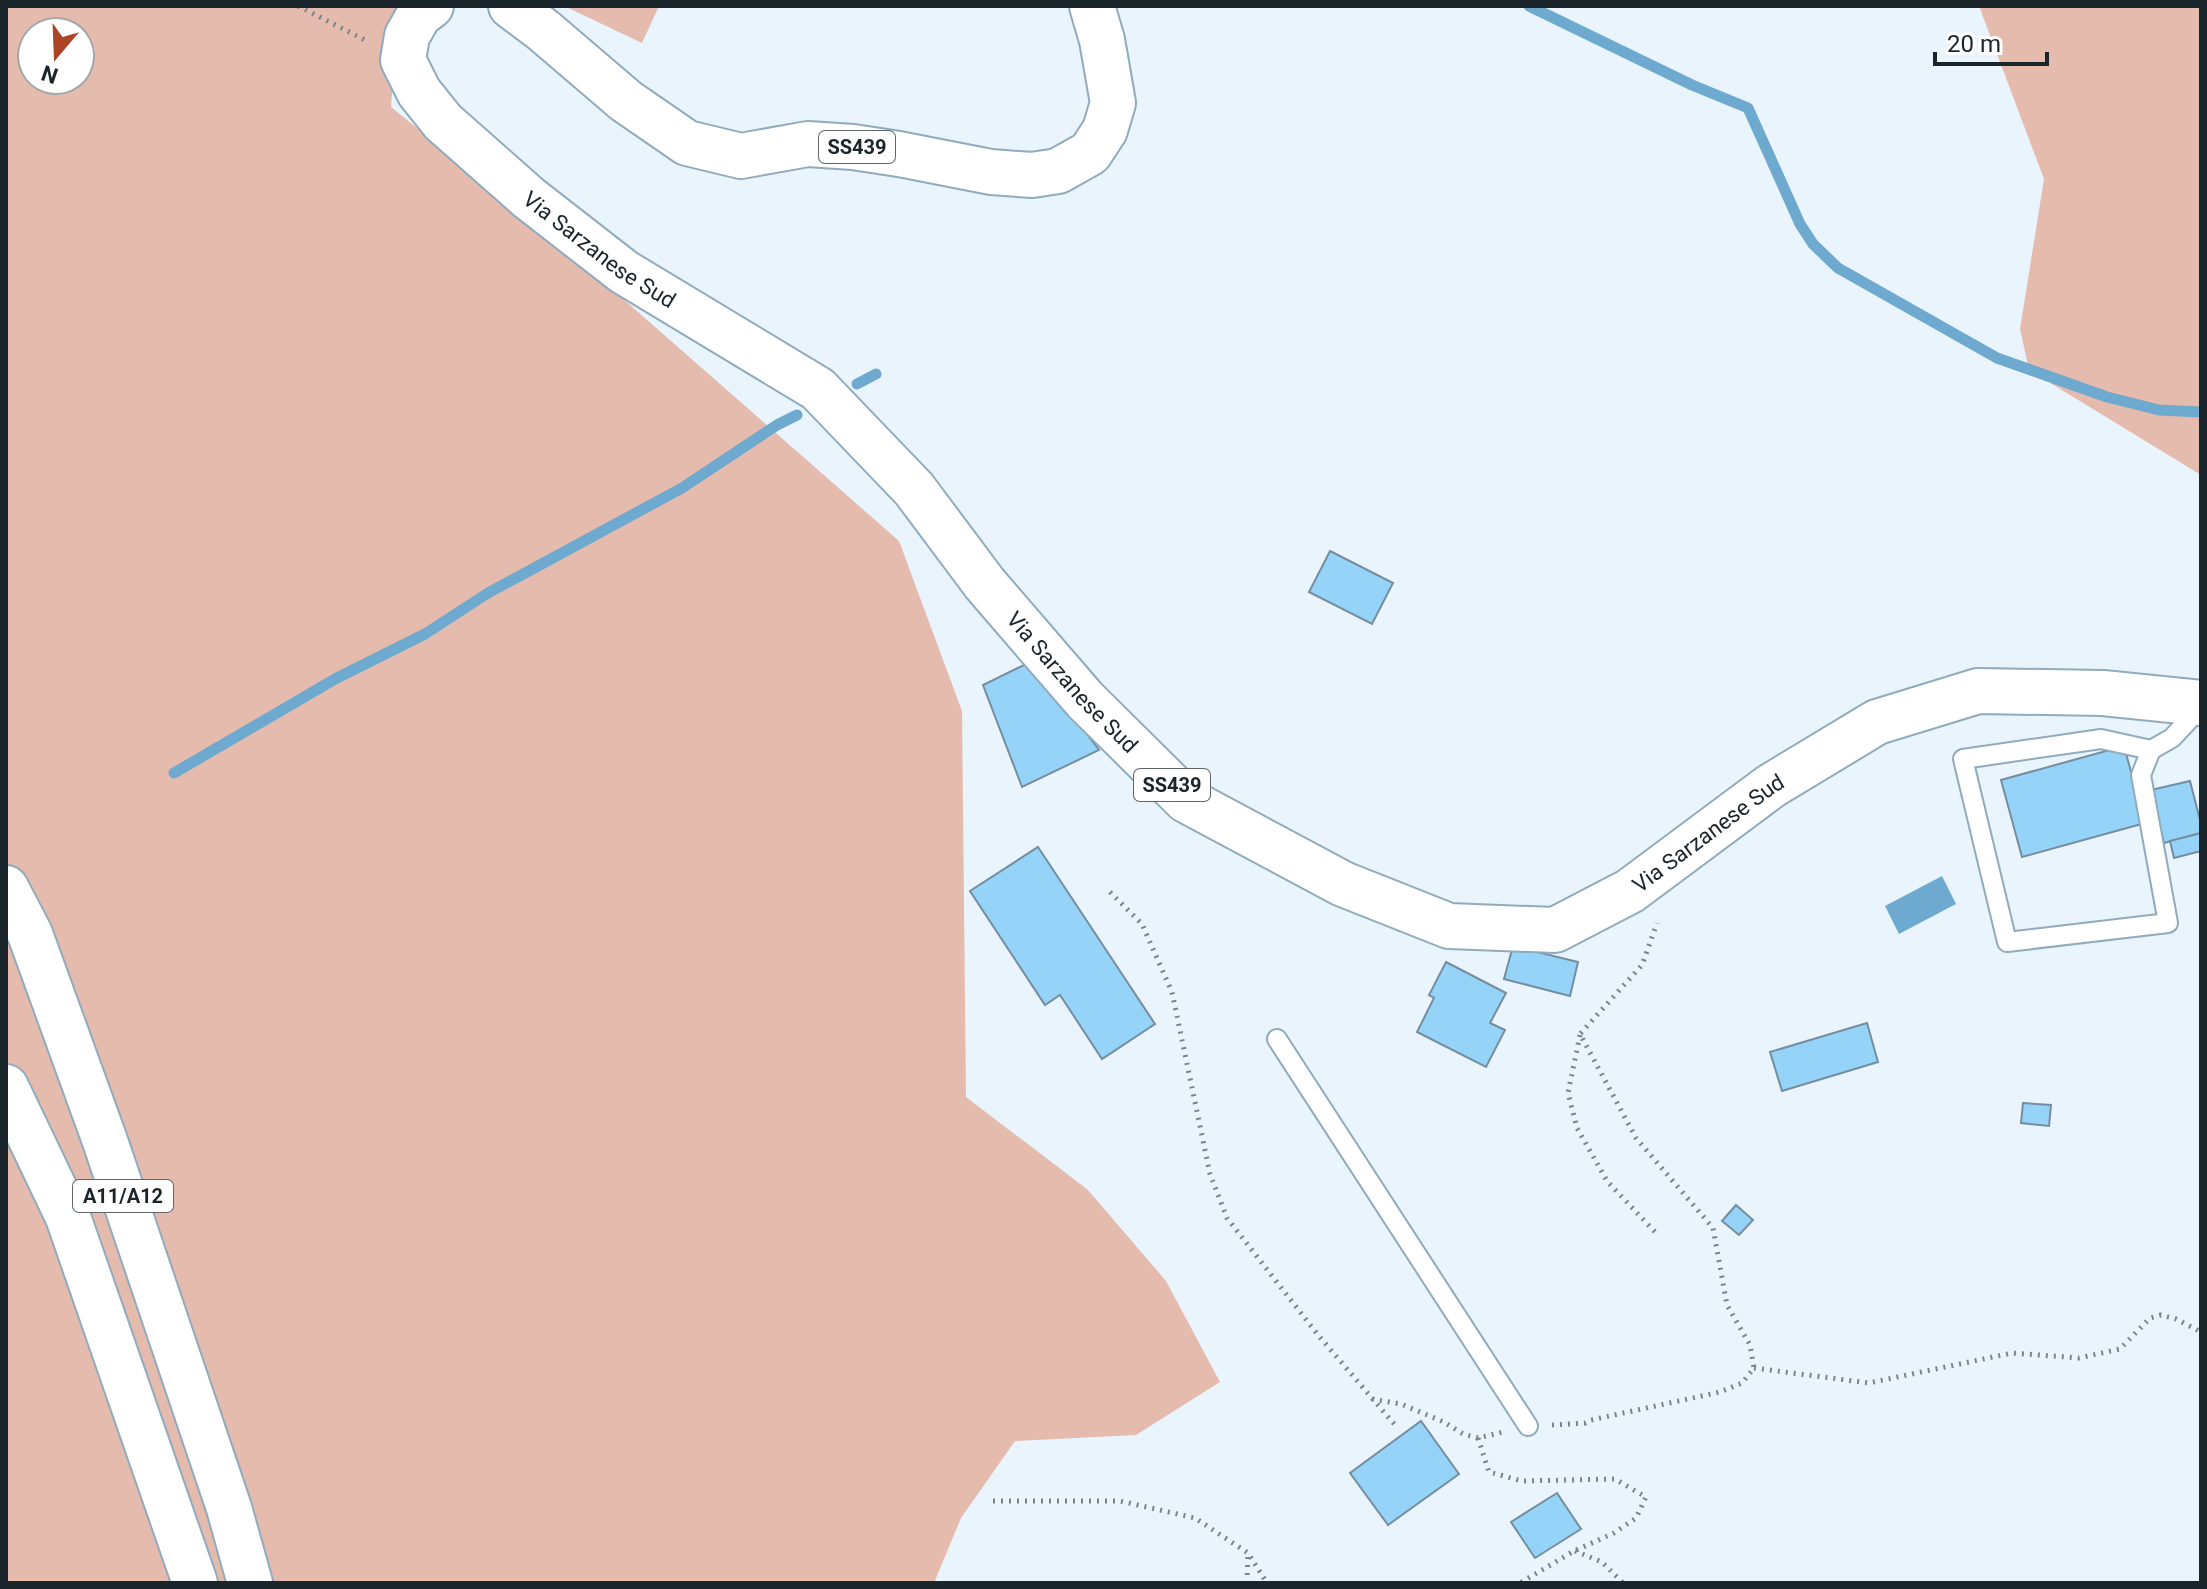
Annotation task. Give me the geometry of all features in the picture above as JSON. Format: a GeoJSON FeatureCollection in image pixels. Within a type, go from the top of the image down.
{"type":"FeatureCollection","features":[{"type":"Feature","properties":{"kind":"main road"},"geometry":{"type":"LineString","coordinates":[[403,60],[407,36],[419,15],[431,6]]}},
{"type":"Feature","properties":{"kind":"main road","name":"SS439"},"geometry":{"type":"LineString","coordinates":[[511,6],[626,101],[687,143],[741,156],[808,144],[853,147],[991,172],[1032,175],[1058,171],[1090,153],[1105,130],[1113,103],[1102,40],[1092,6]]}},
{"type":"Feature","properties":{"kind":"main road","name":"Via Sarzanese Sud"},"geometry":{"type":"LineString","coordinates":[[403,60],[419,92],[443,122],[541,207],[624,272],[818,389],[914,489],[985,584],[1085,700],[1186,800],[1343,884],[1449,926],[1555,930],[1630,891],[1771,786],[1877,722],[1978,691],[2103,693],[2201,705]]}},
{"type":"Feature","properties":{"kind":"main road","name":"A11/A12"},"geometry":{"type":"LineString","coordinates":[[6,888],[30,934],[100,1126],[229,1508],[250,1583]]}},
{"type":"Feature","properties":{"kind":"main road","name":"A11/A12"},"geometry":{"type":"LineString","coordinates":[[6,1087],[68,1217],[190,1566]]}},
{"type":"Feature","properties":{"kind":"lane"},"geometry":{"type":"LineString","coordinates":[[2151,750],[2101,739],[1963,759],[2007,942],[2168,923],[2141,775],[2151,750],[2172,738],[2201,705]]}},
{"type":"Feature","properties":{"kind":"lane"},"geometry":{"type":"LineString","coordinates":[[1277,1039],[1528,1426]]}},
{"type":"Feature","properties":{"kind":"path"},"geometry":{"type":"LineString","coordinates":[[298,6],[403,60]]}},
{"type":"Feature","properties":{"kind":"path"},"geometry":{"type":"LineString","coordinates":[[1655,1232],[1607,1181],[1577,1128],[1568,1093],[1580,1034],[1642,965],[1657,924],[1661,868]]}},
{"type":"Feature","properties":{"kind":"path"},"geometry":{"type":"LineString","coordinates":[[1110,892],[1142,924],[1172,992],[1210,1174],[1227,1218],[1318,1335],[1395,1425]]}},
{"type":"Feature","properties":{"kind":"path"},"geometry":{"type":"LineString","coordinates":[[1372,1399],[1401,1404],[1478,1438],[1528,1426],[1585,1423],[1720,1392],[1742,1383],[1754,1368],[1750,1345],[1727,1305],[1713,1228],[1636,1138],[1580,1034]]}},
{"type":"Feature","properties":{"kind":"path"},"geometry":{"type":"LineString","coordinates":[[1754,1368],[1869,1383],[2012,1353],[2079,1358],[2120,1349],[2150,1318],[2161,1315],[2201,1332]]}},
{"type":"Feature","properties":{"kind":"path"},"geometry":{"type":"LineString","coordinates":[[1478,1438],[1489,1472],[1522,1481],[1615,1479],[1646,1497],[1636,1518],[1520,1583]]}},
{"type":"Feature","properties":{"kind":"path"},"geometry":{"type":"LineString","coordinates":[[993,1501],[1120,1501],[1195,1518],[1248,1553],[1267,1583]]}},
{"type":"Feature","properties":{"kind":"path"},"geometry":{"type":"LineString","coordinates":[[1574,1551],[1602,1562],[1623,1583]]}},
{"type":"Feature","properties":{"kind":"path"},"geometry":{"type":"LineString","coordinates":[[1247,1583],[1248,1553]]}},
{"type":"Feature","properties":{"kind":"shaded area"},"geometry":{"type":"Polygon","coordinates":[[[6,6],[399,6],[391,107],[557,241],[899,541],[962,711],[966,1097],[1088,1190],[1166,1281],[1220,1382],[1136,1435],[1015,1441],[961,1518],[934,1583],[6,1583],[6,6]]]}},
{"type":"Feature","properties":{"kind":"shaded area"},"geometry":{"type":"Polygon","coordinates":[[[564,6],[659,6],[642,43],[564,6]]]}},
{"type":"Feature","properties":{"kind":"shaded area"},"geometry":{"type":"Polygon","coordinates":[[[1979,6],[2201,6],[2201,475],[2029,370],[2020,329],[2044,179],[1979,6]]]}},
{"type":"Feature","properties":{"kind":"water"},"geometry":{"type":"Polygon","coordinates":[[[1942,876],[1956,904],[1899,934],[1885,906],[1942,876]]]}},
{"type":"Feature","properties":{"kind":"building"},"geometry":{"type":"Polygon","coordinates":[[[1330,551],[1393,583],[1372,624],[1309,592],[1330,551]]]}},
{"type":"Feature","properties":{"kind":"building"},"geometry":{"type":"Polygon","coordinates":[[[1032,661],[1099,750],[1022,787],[983,685],[1032,661]]]}},
{"type":"Feature","properties":{"kind":"building"},"geometry":{"type":"Polygon","coordinates":[[[2124,746],[2145,823],[2022,857],[2001,780],[2124,746]]]}},
{"type":"Feature","properties":{"kind":"building"},"geometry":{"type":"Polygon","coordinates":[[[2190,781],[2201,833],[2164,843],[2151,790],[2190,781]]]}},
{"type":"Feature","properties":{"kind":"building"},"geometry":{"type":"Polygon","coordinates":[[[2201,833],[2201,851],[2174,858],[2170,841],[2201,833]]]}},
{"type":"Feature","properties":{"kind":"building"},"geometry":{"type":"Polygon","coordinates":[[[1038,847],[1155,1024],[1102,1059],[1060,995],[1045,1005],[970,891],[1038,847]]]}},
{"type":"Feature","properties":{"kind":"building"},"geometry":{"type":"Polygon","coordinates":[[[1513,946],[1578,962],[1570,996],[1504,979],[1513,946]]]}},
{"type":"Feature","properties":{"kind":"building"},"geometry":{"type":"Polygon","coordinates":[[[1446,962],[1506,993],[1490,1023],[1505,1030],[1486,1067],[1417,1032],[1434,998],[1429,995],[1446,962]]]}},
{"type":"Feature","properties":{"kind":"building"},"geometry":{"type":"Polygon","coordinates":[[[1867,1023],[1878,1062],[1782,1091],[1770,1052],[1867,1023]]]}},
{"type":"Feature","properties":{"kind":"building"},"geometry":{"type":"Polygon","coordinates":[[[2023,1103],[2051,1105],[2049,1126],[2021,1123],[2023,1103]]]}},
{"type":"Feature","properties":{"kind":"building"},"geometry":{"type":"Polygon","coordinates":[[[1736,1205],[1753,1220],[1739,1235],[1722,1221],[1736,1205]]]}},
{"type":"Feature","properties":{"kind":"building"},"geometry":{"type":"Polygon","coordinates":[[[1421,1421],[1459,1474],[1388,1525],[1350,1473],[1421,1421]]]}},
{"type":"Feature","properties":{"kind":"building"},"geometry":{"type":"Polygon","coordinates":[[[1557,1493],[1581,1529],[1535,1558],[1511,1522],[1557,1493]]]}},
{"type":"Feature","properties":{"kind":"waterway"},"geometry":{"type":"LineString","coordinates":[[1529,6],[1692,85],[1748,108],[1800,224],[1813,244],[1838,268],[1997,358],[2107,397],[2159,410],[2201,412]]}},
{"type":"Feature","properties":{"kind":"waterway"},"geometry":{"type":"LineString","coordinates":[[857,384],[876,374]]}},
{"type":"Feature","properties":{"kind":"waterway"},"geometry":{"type":"LineString","coordinates":[[174,773],[335,679],[425,634],[488,593],[682,488],[797,415]]}}]}
